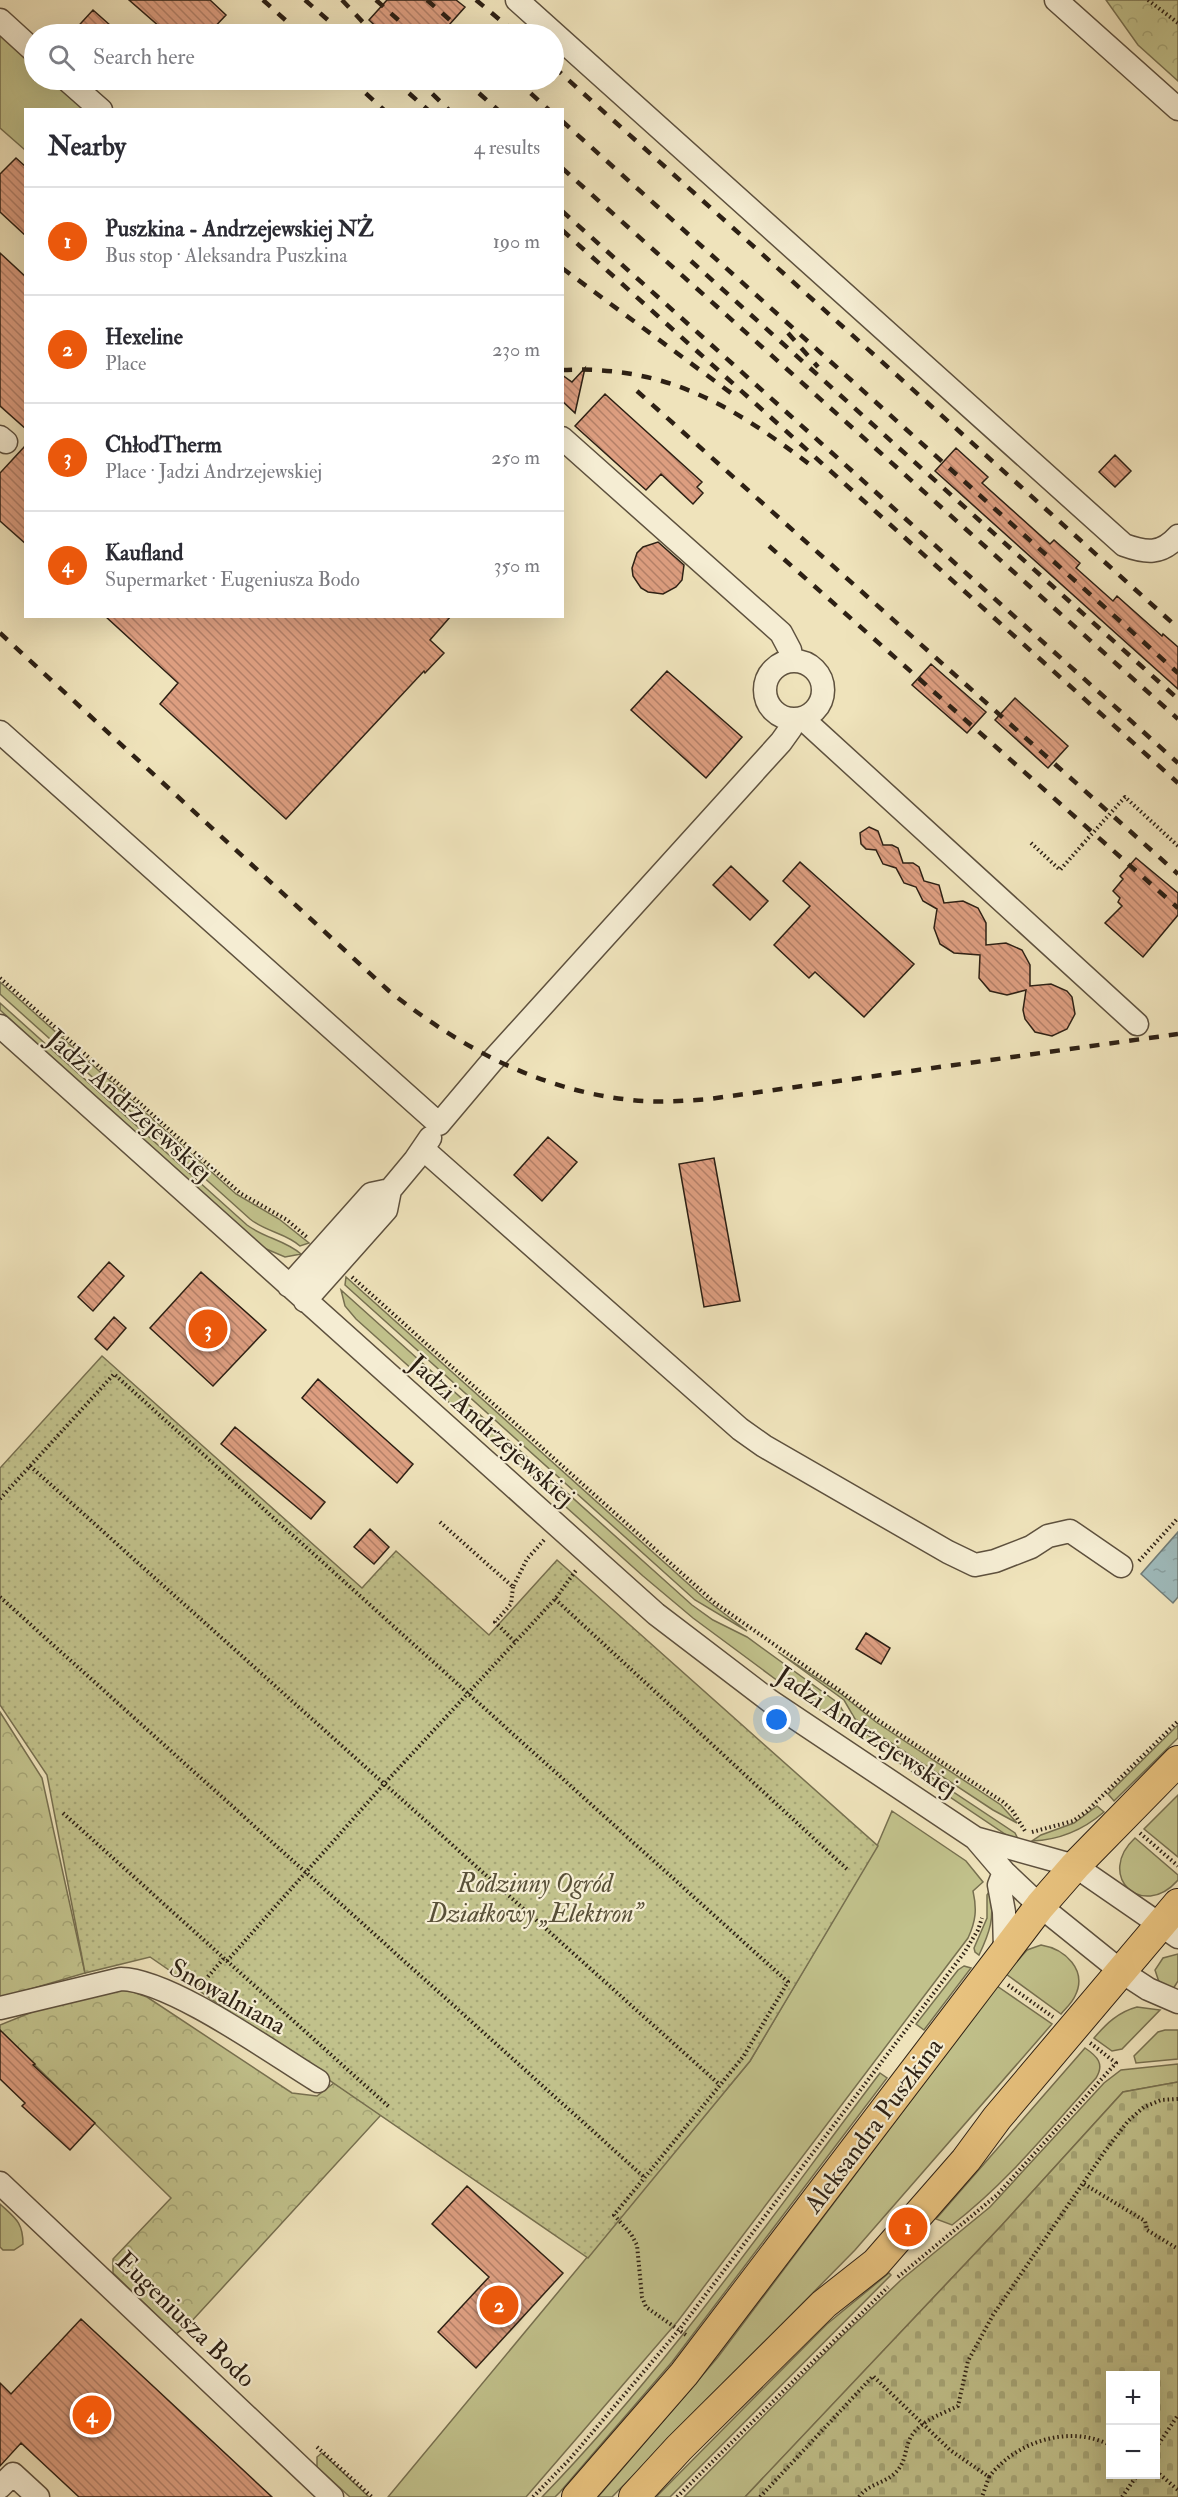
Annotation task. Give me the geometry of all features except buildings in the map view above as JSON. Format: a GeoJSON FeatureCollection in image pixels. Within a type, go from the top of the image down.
{"type":"FeatureCollection","features":[{"type":"Feature","properties":{"kind":"main road","name":"Aleksandra Puszkina"},"geometry":{"type":"LineString","coordinates":[[577,2497],[634,2433],[703,2349],[1040,1906],[1075,1866],[1178,1761]]}},
{"type":"Feature","properties":{"kind":"main road"},"geometry":{"type":"LineString","coordinates":[[634,2497],[679,2448],[824,2304],[876,2264],[966,2160],[997,2118],[1122,1972],[1172,1922]]}},
{"type":"Feature","properties":{"kind":"street"},"geometry":{"type":"LineString","coordinates":[[517,0],[544,24]]}},
{"type":"Feature","properties":{"kind":"street"},"geometry":{"type":"LineString","coordinates":[[1056,0],[1178,109]]}},
{"type":"Feature","properties":{"kind":"street"},"geometry":{"type":"LineString","coordinates":[[0,20],[24,42]]}},
{"type":"Feature","properties":{"kind":"street"},"geometry":{"type":"LineString","coordinates":[[564,42],[1124,545],[1145,552],[1160,550],[1178,536]]}},
{"type":"Feature","properties":{"kind":"street"},"geometry":{"type":"LineString","coordinates":[[78,90],[98,108]]}},
{"type":"Feature","properties":{"kind":"street"},"geometry":{"type":"LineString","coordinates":[[564,440],[771,624],[787,643],[792,661]]}},
{"type":"Feature","properties":{"kind":"street"},"geometry":{"type":"LineString","coordinates":[[297,1293],[330,1258],[371,1194],[390,1190],[423,1149],[439,1124],[493,1060],[781,742],[797,718],[818,707],[822,699],[822,680],[810,665],[792,661],[774,668],[765,685],[769,704],[783,717],[797,718],[1137,1024]]}},
{"type":"Feature","properties":{"kind":"street"},"geometry":{"type":"LineString","coordinates":[[0,732],[439,1124]]}},
{"type":"Feature","properties":{"kind":"street","name":"Jadzi Andrzejewskiej"},"geometry":{"type":"LineString","coordinates":[[0,1026],[656,1614],[735,1676],[863,1765],[975,1838],[1004,1872],[1040,1906],[1122,1972],[1148,1989],[1178,2002]]}},
{"type":"Feature","properties":{"kind":"street"},"geometry":{"type":"LineString","coordinates":[[423,1149],[740,1429],[764,1446],[948,1552],[975,1565],[994,1561],[1031,1547],[1048,1536],[1070,1531],[1121,1566]]}},
{"type":"Feature","properties":{"kind":"street","name":"Jadzi Andrzejewskiej"},"geometry":{"type":"LineString","coordinates":[[975,1838],[1075,1866],[1172,1922]]}},
{"type":"Feature","properties":{"kind":"street"},"geometry":{"type":"LineString","coordinates":[[1004,1872],[999,1885],[1004,1912],[1005,1950]]}},
{"type":"Feature","properties":{"kind":"street","name":"Snowalniana"},"geometry":{"type":"LineString","coordinates":[[0,2008],[121,1979],[134,1980],[160,1988],[187,2002],[318,2081]]}},
{"type":"Feature","properties":{"kind":"street","name":"Eugeniusza Bodo"},"geometry":{"type":"LineString","coordinates":[[0,2182],[332,2497]]}},
{"type":"Feature","properties":{"kind":"street"},"geometry":{"type":"LineString","coordinates":[[0,2487],[13,2474],[38,2497]]}},
{"type":"Feature","properties":{"kind":"path"},"geometry":{"type":"LineString","coordinates":[[1148,0],[1178,23]]}},
{"type":"Feature","properties":{"kind":"path"},"geometry":{"type":"LineString","coordinates":[[1031,843],[1060,870],[1125,797],[1178,846]]}},
{"type":"Feature","properties":{"kind":"path"},"geometry":{"type":"LineString","coordinates":[[0,978],[232,1187],[287,1220],[715,1603],[878,1720],[1003,1802],[1016,1816],[1026,1833],[1072,1821],[1087,1811],[1178,1721]]}},
{"type":"Feature","properties":{"kind":"path"},"geometry":{"type":"LineString","coordinates":[[0,1499],[114,1374],[788,1982],[743,2057],[614,2215],[631,2234],[637,2245],[642,2297],[646,2307],[703,2349]]}},
{"type":"Feature","properties":{"kind":"path"},"geometry":{"type":"LineString","coordinates":[[30,1466],[720,2085]]}},
{"type":"Feature","properties":{"kind":"path"},"geometry":{"type":"LineString","coordinates":[[1121,1566],[1133,1565],[1143,1558],[1178,1518]]}},
{"type":"Feature","properties":{"kind":"path"},"geometry":{"type":"LineString","coordinates":[[440,1522],[513,1587]]}},
{"type":"Feature","properties":{"kind":"path"},"geometry":{"type":"LineString","coordinates":[[514,1642],[495,1622],[511,1604],[513,1587],[527,1559],[556,1526]]}},
{"type":"Feature","properties":{"kind":"path"},"geometry":{"type":"LineString","coordinates":[[187,2002],[555,1599],[590,1556]]}},
{"type":"Feature","properties":{"kind":"path"},"geometry":{"type":"LineString","coordinates":[[0,1597],[645,2178]]}},
{"type":"Feature","properties":{"kind":"path"},"geometry":{"type":"LineString","coordinates":[[555,1599],[849,1871]]}},
{"type":"Feature","properties":{"kind":"path"},"geometry":{"type":"LineString","coordinates":[[63,1813],[389,2107]]}},
{"type":"Feature","properties":{"kind":"path"},"geometry":{"type":"LineString","coordinates":[[533,2497],[569,2460],[679,2330],[975,1936]]}},
{"type":"Feature","properties":{"kind":"path"},"geometry":{"type":"LineString","coordinates":[[1001,1980],[1056,2019]]}},
{"type":"Feature","properties":{"kind":"path"},"geometry":{"type":"LineString","coordinates":[[677,2497],[896,2278],[982,2209],[1018,2173],[1116,2063],[1088,2042]]}},
{"type":"Feature","properties":{"kind":"path"},"geometry":{"type":"LineString","coordinates":[[859,2497],[865,2489],[894,2474],[906,2457],[909,2439],[925,2423],[958,2406],[968,2361],[993,2315],[1128,2121],[1144,2107],[1161,2100],[1178,2099]]}},
{"type":"Feature","properties":{"kind":"path"},"geometry":{"type":"LineString","coordinates":[[1084,2184],[1145,2221],[1147,2230],[1178,2249]]}},
{"type":"Feature","properties":{"kind":"path"},"geometry":{"type":"LineString","coordinates":[[760,2497],[873,2376],[925,2423],[950,2450],[989,2477]]}},
{"type":"Feature","properties":{"kind":"path"},"geometry":{"type":"LineString","coordinates":[[1160,2441],[1178,2415]]}},
{"type":"Feature","properties":{"kind":"path"},"geometry":{"type":"LineString","coordinates":[[981,2497],[989,2477],[999,2464],[1025,2447],[1050,2438],[1070,2436],[1106,2444]]}},
{"type":"Feature","properties":{"kind":"path"},"geometry":{"type":"LineString","coordinates":[[317,2447],[372,2497]]}},
{"type":"Feature","properties":{"kind":"path"},"geometry":{"type":"LineString","coordinates":[[1160,2475],[1178,2490]]}},
{"type":"Feature","properties":{"kind":"path"},"geometry":{"type":"LineString","coordinates":[[1122,2497],[1135,2479]]}},
{"type":"Feature","properties":{"kind":"green space"},"geometry":{"type":"Polygon","coordinates":[[[1106,0],[1178,0],[1178,81],[1138,45],[1106,0]]]}},
{"type":"Feature","properties":{"kind":"green space"},"geometry":{"type":"Polygon","coordinates":[[[0,30],[24,51],[24,90],[69,90],[90,108],[24,108],[24,149],[0,128],[0,30]]]}},
{"type":"Feature","properties":{"kind":"green space"},"geometry":{"type":"Polygon","coordinates":[[[0,982],[236,1194],[279,1219],[309,1243],[300,1246],[289,1238],[250,1219],[0,994],[0,982]]]}},
{"type":"Feature","properties":{"kind":"green space"},"geometry":{"type":"Polygon","coordinates":[[[0,1003],[247,1225],[301,1254],[285,1257],[264,1248],[0,1010],[0,1003]]]}},
{"type":"Feature","properties":{"kind":"green space"},"geometry":{"type":"Polygon","coordinates":[[[346,1277],[704,1598],[747,1631],[695,1600],[345,1285],[346,1277]]]}},
{"type":"Feature","properties":{"kind":"green space"},"geometry":{"type":"Polygon","coordinates":[[[341,1290],[692,1605],[713,1620],[747,1637],[838,1703],[851,1724],[1015,1833],[1018,1839],[1008,1836],[786,1687],[693,1618],[356,1319],[345,1306],[341,1290]]]}},
{"type":"Feature","properties":{"kind":"green space","name":"Rodzinny Ogród Działkowy „Elektron”"},"geometry":{"type":"Polygon","coordinates":[[[102,1356],[362,1588],[396,1551],[489,1635],[557,1560],[878,1846],[750,2061],[588,2258],[150,1957],[85,1973],[47,1775],[0,1705],[0,1468],[102,1356]]]}},
{"type":"Feature","properties":{"kind":"green space"},"geometry":{"type":"Polygon","coordinates":[[[778,1652],[841,1694],[876,1722],[1001,1805],[1017,1823],[993,1810],[855,1719],[844,1700],[778,1652]]]}},
{"type":"Feature","properties":{"kind":"green space"},"geometry":{"type":"Polygon","coordinates":[[[0,1712],[42,1778],[85,1973],[0,1998],[0,1712]]]}},
{"type":"Feature","properties":{"kind":"green space"},"geometry":{"type":"Polygon","coordinates":[[[1178,1725],[1178,1738],[1114,1801],[1108,1794],[1178,1725]]]}},
{"type":"Feature","properties":{"kind":"green space"},"geometry":{"type":"Polygon","coordinates":[[[1178,1795],[1178,1857],[1144,1829],[1178,1795]]]}},
{"type":"Feature","properties":{"kind":"green space"},"geometry":{"type":"Polygon","coordinates":[[[1097,1806],[1104,1812],[1079,1829],[1052,1839],[1032,1841],[1041,1835],[1074,1823],[1097,1806]]]}},
{"type":"Feature","properties":{"kind":"green space"},"geometry":{"type":"Polygon","coordinates":[[[892,1811],[966,1861],[983,1882],[973,1891],[975,1915],[968,1938],[678,2321],[526,2497],[388,2497],[750,2061],[877,1846],[892,1811]]]}},
{"type":"Feature","properties":{"kind":"green space"},"geometry":{"type":"Polygon","coordinates":[[[1135,1838],[1178,1875],[1178,1880],[1164,1891],[1150,1896],[1138,1894],[1128,1888],[1122,1878],[1120,1866],[1124,1852],[1135,1838]]]}},
{"type":"Feature","properties":{"kind":"green space"},"geometry":{"type":"Polygon","coordinates":[[[989,1892],[992,1917],[979,1955],[974,1948],[987,1918],[989,1892]]]}},
{"type":"Feature","properties":{"kind":"green space"},"geometry":{"type":"Polygon","coordinates":[[[1041,1945],[1066,1956],[1072,1962],[1079,1978],[1075,1996],[1061,2014],[1006,1974],[1027,1950],[1041,1945]]]}},
{"type":"Feature","properties":{"kind":"green space"},"geometry":{"type":"Polygon","coordinates":[[[1178,1954],[1178,1981],[1173,1989],[1159,1982],[1155,1970],[1163,1958],[1178,1954]]]}},
{"type":"Feature","properties":{"kind":"green space"},"geometry":{"type":"Polygon","coordinates":[[[964,1966],[971,1968],[924,2030],[916,2024],[958,1970],[964,1966]]]}},
{"type":"Feature","properties":{"kind":"green space"},"geometry":{"type":"Polygon","coordinates":[[[997,1986],[1052,2024],[855,2250],[612,2497],[598,2497],[718,2357],[997,1986]]]}},
{"type":"Feature","properties":{"kind":"green space"},"geometry":{"type":"Polygon","coordinates":[[[119,1987],[147,1997],[292,2093],[317,2096],[334,2083],[381,2115],[190,2323],[176,2334],[113,2273],[113,2259],[171,2198],[0,2031],[0,2025],[47,2006],[119,1987]]]}},
{"type":"Feature","properties":{"kind":"green space"},"geometry":{"type":"Polygon","coordinates":[[[1137,2007],[1160,2010],[1122,2049],[1112,2051],[1094,2038],[1113,2019],[1137,2007]]]}},
{"type":"Feature","properties":{"kind":"green space"},"geometry":{"type":"Polygon","coordinates":[[[1178,2030],[1178,2059],[1136,2063],[1134,2056],[1158,2032],[1178,2030]]]}},
{"type":"Feature","properties":{"kind":"green space"},"geometry":{"type":"Polygon","coordinates":[[[1085,2048],[1100,2064],[1096,2078],[1027,2155],[972,2209],[952,2225],[936,2219],[1085,2048]]]}},
{"type":"Feature","properties":{"kind":"green space"},"geometry":{"type":"Polygon","coordinates":[[[1178,2064],[1178,2082],[1123,2092],[1002,2225],[745,2497],[684,2497],[839,2339],[901,2280],[990,2207],[1104,2083],[1121,2070],[1178,2064]]]}},
{"type":"Feature","properties":{"kind":"green space"},"geometry":{"type":"Polygon","coordinates":[[[880,2073],[887,2078],[672,2362],[560,2492],[555,2497],[542,2497],[633,2396],[676,2344],[880,2073]]]}},
{"type":"Feature","properties":{"kind":"green space"},"geometry":{"type":"Polygon","coordinates":[[[1178,2082],[1178,2497],[745,2497],[1002,2225],[1123,2092],[1178,2082]]]}},
{"type":"Feature","properties":{"kind":"green space"},"geometry":{"type":"Polygon","coordinates":[[[0,2204],[17,2221],[22,2230],[23,2244],[14,2250],[3,2250],[0,2247],[0,2204]]]}},
{"type":"Feature","properties":{"kind":"green space"},"geometry":{"type":"Polygon","coordinates":[[[889,2273],[891,2275],[670,2497],[656,2497],[827,2324],[889,2273]]]}},
{"type":"Feature","properties":{"kind":"green space"},"geometry":{"type":"Polygon","coordinates":[[[322,2453],[369,2497],[350,2497],[317,2467],[317,2457],[322,2453]]]}},
{"type":"Feature","properties":{"kind":"water"},"geometry":{"type":"Polygon","coordinates":[[[1178,1532],[1178,1597],[1173,1603],[1141,1574],[1178,1532]]]}},
{"type":"Feature","properties":{"kind":"railway"},"geometry":{"type":"LineString","coordinates":[[263,0],[290,24]]}},
{"type":"Feature","properties":{"kind":"railway"},"geometry":{"type":"LineString","coordinates":[[305,0],[333,24]]}},
{"type":"Feature","properties":{"kind":"railway"},"geometry":{"type":"LineString","coordinates":[[342,0],[365,24]]}},
{"type":"Feature","properties":{"kind":"railway"},"geometry":{"type":"LineString","coordinates":[[376,0],[403,24]]}},
{"type":"Feature","properties":{"kind":"railway"},"geometry":{"type":"LineString","coordinates":[[427,0],[455,24]]}},
{"type":"Feature","properties":{"kind":"railway"},"geometry":{"type":"LineString","coordinates":[[476,0],[505,24]]}},
{"type":"Feature","properties":{"kind":"railway"},"geometry":{"type":"LineString","coordinates":[[564,76],[1178,628]]}},
{"type":"Feature","properties":{"kind":"railway"},"geometry":{"type":"LineString","coordinates":[[362,90],[382,108]]}},
{"type":"Feature","properties":{"kind":"railway"},"geometry":{"type":"LineString","coordinates":[[405,90],[426,108]]}},
{"type":"Feature","properties":{"kind":"railway"},"geometry":{"type":"LineString","coordinates":[[428,90],[447,108]]}},
{"type":"Feature","properties":{"kind":"railway"},"geometry":{"type":"LineString","coordinates":[[475,90],[496,108]]}},
{"type":"Feature","properties":{"kind":"railway"},"geometry":{"type":"LineString","coordinates":[[527,90],[547,108]]}},
{"type":"Feature","properties":{"kind":"railway"},"geometry":{"type":"LineString","coordinates":[[564,123],[1178,673]]}},
{"type":"Feature","properties":{"kind":"railway"},"geometry":{"type":"LineString","coordinates":[[564,170],[1178,719]]}},
{"type":"Feature","properties":{"kind":"railway"},"geometry":{"type":"LineString","coordinates":[[564,213],[1178,763]]}},
{"type":"Feature","properties":{"kind":"railway"},"geometry":{"type":"LineString","coordinates":[[564,232],[1178,783]]}},
{"type":"Feature","properties":{"kind":"railway"},"geometry":{"type":"LineString","coordinates":[[691,261],[1178,699]]}},
{"type":"Feature","properties":{"kind":"railway"},"geometry":{"type":"LineString","coordinates":[[564,269],[735,396]]}},
{"type":"Feature","properties":{"kind":"railway"},"geometry":{"type":"LineString","coordinates":[[788,333],[818,367]]}},
{"type":"Feature","properties":{"kind":"railway"},"geometry":{"type":"LineString","coordinates":[[564,370],[600,370],[634,374],[666,382],[697,394],[755,425],[813,467]]}},
{"type":"Feature","properties":{"kind":"railway"},"geometry":{"type":"LineString","coordinates":[[637,391],[1178,874]]}},
{"type":"Feature","properties":{"kind":"railway"},"geometry":{"type":"LineString","coordinates":[[769,546],[1178,908]]}},
{"type":"Feature","properties":{"kind":"railway"},"geometry":{"type":"LineString","coordinates":[[0,633],[389,991],[416,1012],[473,1048],[502,1063],[564,1087],[597,1095],[641,1101],[709,1099],[1178,1034]]}},
{"type":"Feature","properties":{"kind":"place","name":"ChłodTherm"},"geometry":{"type":"Point","coordinates":[208,1329]}},
{"type":"Feature","properties":{"kind":"place","name":"Puszkina - Andrzejewskiej NŻ"},"geometry":{"type":"Point","coordinates":[908,2227]}},
{"type":"Feature","properties":{"kind":"place","name":"Hexeline"},"geometry":{"type":"Point","coordinates":[499,2305]}},
{"type":"Feature","properties":{"kind":"place","name":"Kaufland"},"geometry":{"type":"Point","coordinates":[92,2415]}}]}
